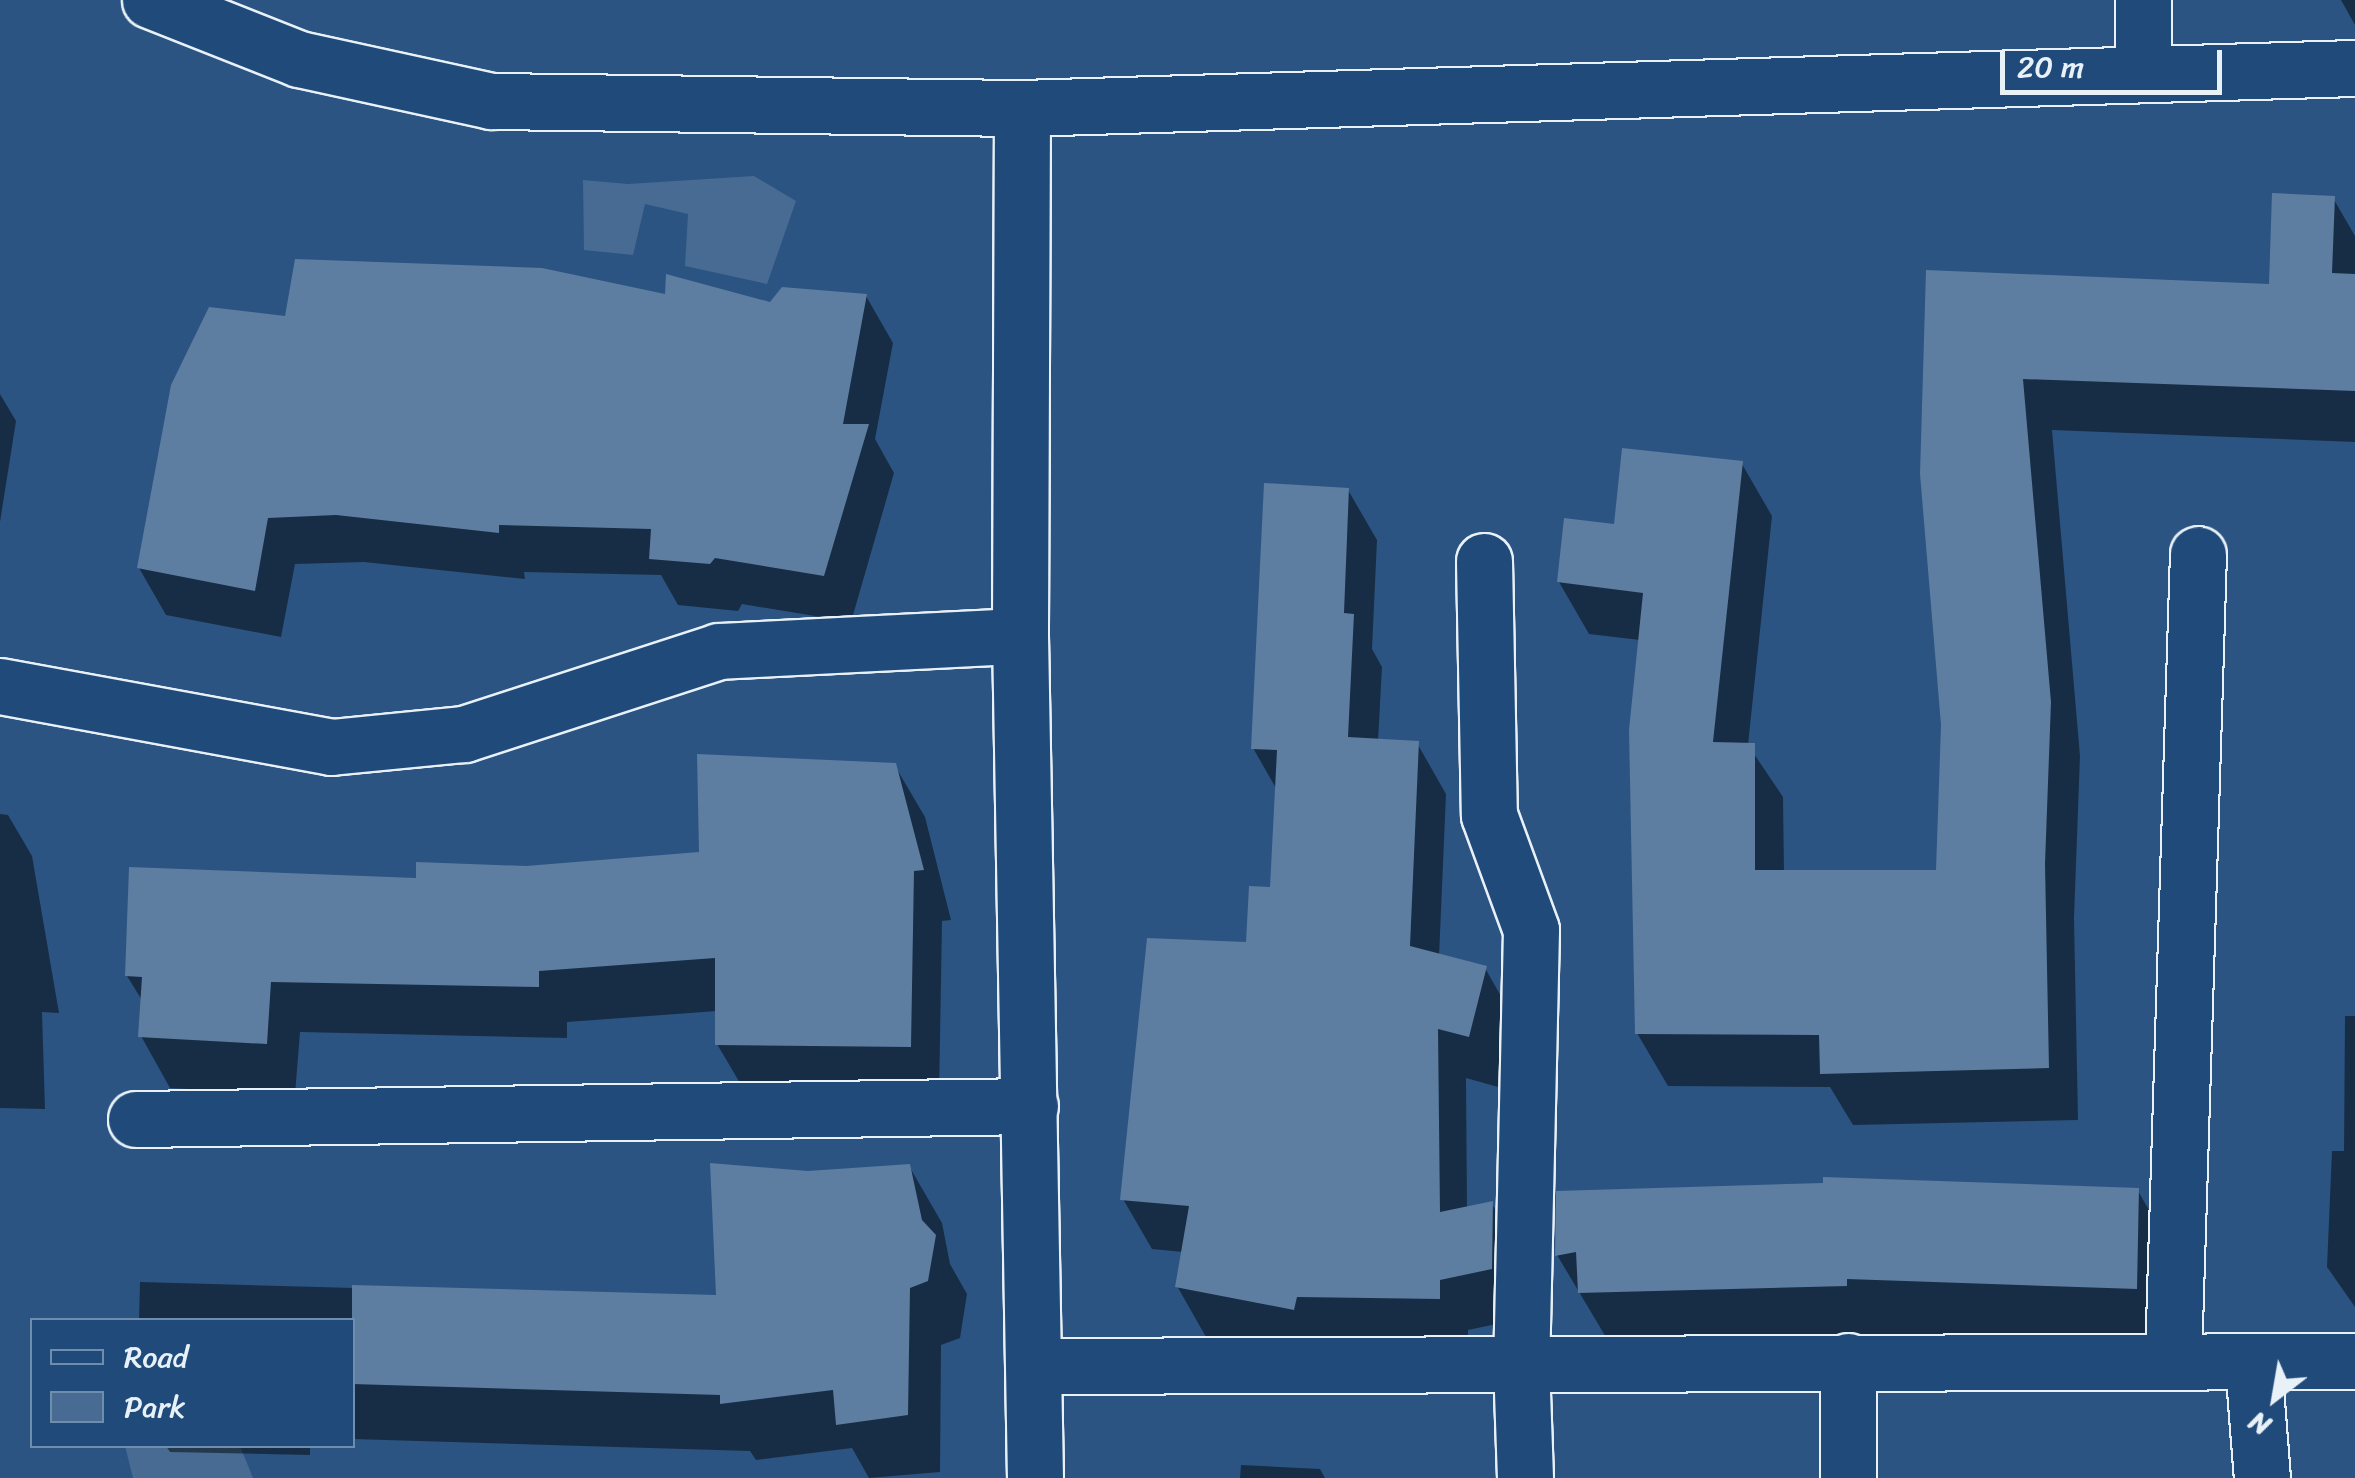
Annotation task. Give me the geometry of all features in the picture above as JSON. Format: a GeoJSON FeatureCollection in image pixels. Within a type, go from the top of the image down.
{"type":"FeatureCollection","features":[{"type":"Feature","properties":{"kind":"street"},"geometry":{"type":"LineString","coordinates":[[150,0],[300,58],[492,101],[1022,108],[2143,70],[2355,68]]}},
{"type":"Feature","properties":{"kind":"street"},"geometry":{"type":"LineString","coordinates":[[2143,0],[2143,70]]}},
{"type":"Feature","properties":{"kind":"street"},"geometry":{"type":"LineString","coordinates":[[1022,108],[1020,636],[1035,1478]]}},
{"type":"Feature","properties":{"kind":"street"},"geometry":{"type":"LineString","coordinates":[[2173,1357],[2198,554]]}},
{"type":"Feature","properties":{"kind":"street"},"geometry":{"type":"LineString","coordinates":[[1484,562],[1489,815],[1531,930],[1521,1363],[1525,1478]]}},
{"type":"Feature","properties":{"kind":"street"},"geometry":{"type":"LineString","coordinates":[[0,686],[331,747],[464,734],[720,651],[1020,636]]}},
{"type":"Feature","properties":{"kind":"street"},"geometry":{"type":"LineString","coordinates":[[136,1118],[1030,1106]]}},
{"type":"Feature","properties":{"kind":"street"},"geometry":{"type":"LineString","coordinates":[[1036,1366],[2173,1357],[2252,1364],[2355,1362]]}},
{"type":"Feature","properties":{"kind":"street"},"geometry":{"type":"LineString","coordinates":[[1848,1361],[1848,1478]]}},
{"type":"Feature","properties":{"kind":"street"},"geometry":{"type":"LineString","coordinates":[[2252,1364],[2262,1478]]}},
{"type":"Feature","properties":{"kind":"green space"},"geometry":{"type":"Polygon","coordinates":[[[754,176],[796,201],[767,284],[685,266],[688,214],[645,204],[633,255],[584,250],[583,180],[628,184],[754,176]]]}},
{"type":"Feature","properties":{"kind":"green space"},"geometry":{"type":"Polygon","coordinates":[[[126,1448],[241,1448],[253,1478],[133,1478],[126,1448]]]}},
{"type":"Feature","properties":{"kind":"building"},"geometry":{"type":"Polygon","coordinates":[[[2272,193],[2335,196],[2332,273],[2355,274],[2355,391],[2023,379],[2051,702],[2045,864],[2049,1068],[1820,1074],[1819,1035],[1635,1034],[1629,730],[1643,593],[1557,582],[1564,518],[1614,524],[1622,448],[1743,461],[1713,742],[1755,743],[1755,870],[1936,870],[1941,725],[1920,474],[1926,270],[2269,284],[2272,193]]]}},
{"type":"Feature","properties":{"kind":"building"},"geometry":{"type":"Polygon","coordinates":[[[295,259],[542,268],[665,294],[666,274],[770,302],[782,287],[867,294],[843,424],[869,424],[824,576],[715,558],[710,564],[649,559],[651,529],[499,525],[499,533],[336,515],[268,518],[255,591],[137,568],[171,385],[209,307],[285,316],[295,259]]]}},
{"type":"Feature","properties":{"kind":"building"},"geometry":{"type":"Polygon","coordinates":[[[1264,483],[1349,488],[1344,613],[1354,614],[1348,737],[1419,741],[1410,946],[1487,966],[1469,1037],[1438,1029],[1440,1212],[1493,1201],[1492,1269],[1440,1280],[1440,1299],[1297,1297],[1294,1310],[1175,1287],[1189,1206],[1120,1200],[1147,938],[1246,942],[1249,886],[1270,887],[1277,750],[1251,749],[1264,483]]]}},
{"type":"Feature","properties":{"kind":"building"},"geometry":{"type":"Polygon","coordinates":[[[697,754],[896,763],[924,870],[914,871],[911,1047],[715,1045],[715,958],[539,971],[539,987],[271,982],[267,1044],[138,1037],[142,977],[125,976],[129,867],[416,878],[416,862],[526,866],[699,852],[697,754]]]}},
{"type":"Feature","properties":{"kind":"building"},"geometry":{"type":"Polygon","coordinates":[[[710,1163],[808,1171],[910,1164],[922,1220],[936,1235],[928,1281],[910,1288],[908,1415],[836,1425],[833,1390],[720,1404],[720,1395],[355,1384],[352,1285],[716,1295],[710,1163]]]}},
{"type":"Feature","properties":{"kind":"building"},"geometry":{"type":"Polygon","coordinates":[[[1823,1177],[2139,1188],[2137,1289],[1847,1279],[1847,1286],[1578,1293],[1576,1252],[1555,1256],[1556,1191],[1823,1183],[1823,1177]]]}}]}
